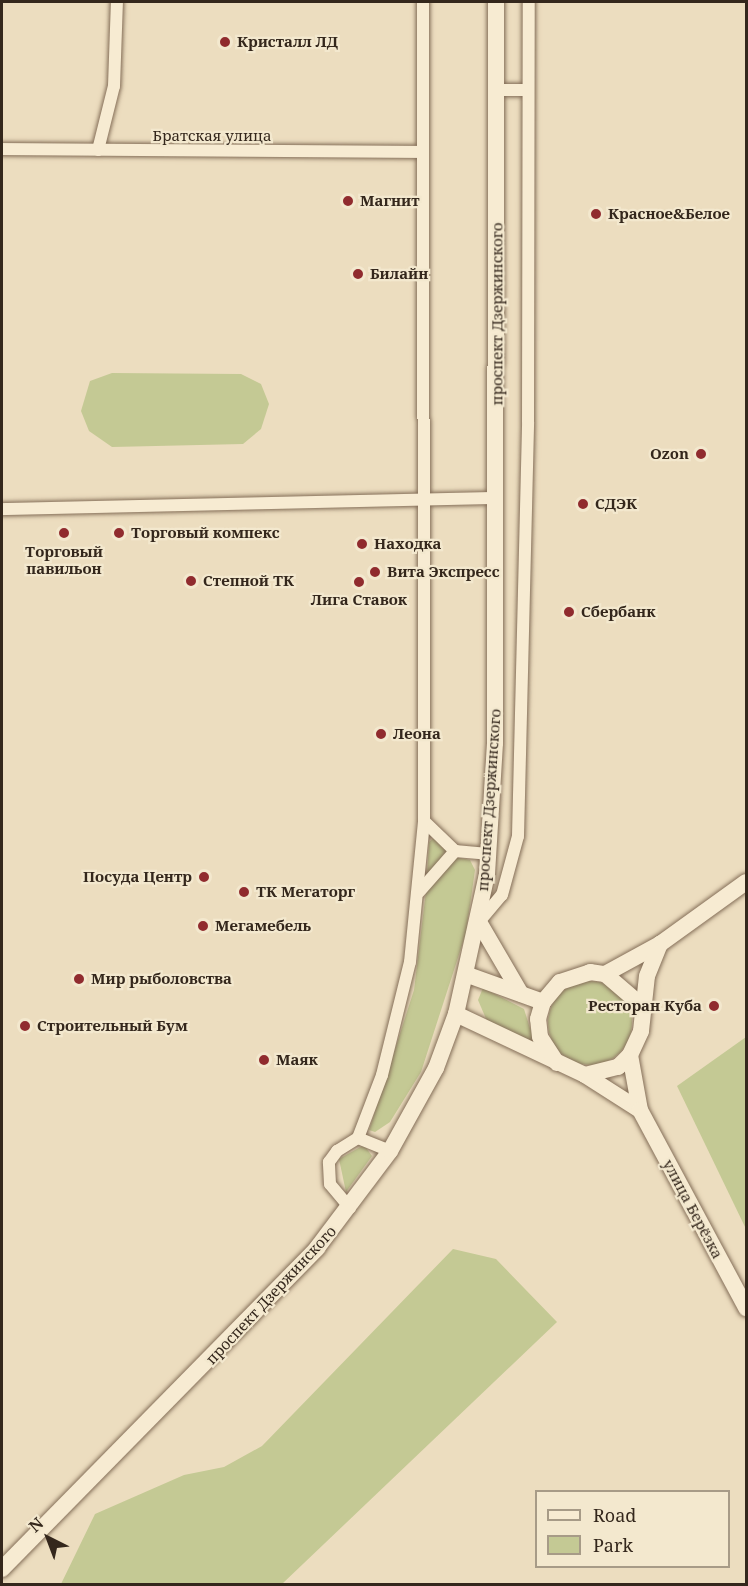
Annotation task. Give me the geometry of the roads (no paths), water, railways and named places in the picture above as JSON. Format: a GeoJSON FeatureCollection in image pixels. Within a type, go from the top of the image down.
{"type":"FeatureCollection","features":[{"type":"Feature","properties":{"kind":"main road","name":"проспект Дзержинского"},"geometry":{"type":"LineString","coordinates":[[2,1569],[252,1318],[350,1208],[390,1151],[436,1068],[456,1014],[468,975],[479,922],[488,854],[495,743],[496,2]]}},
{"type":"Feature","properties":{"kind":"main road"},"geometry":{"type":"LineString","coordinates":[[560,1066],[540,1037],[543,1002],[574,975],[605,974],[660,944],[747,882]]}},
{"type":"Feature","properties":{"kind":"main road"},"geometry":{"type":"LineString","coordinates":[[479,922],[521,994]]}},
{"type":"Feature","properties":{"kind":"main road"},"geometry":{"type":"LineString","coordinates":[[585,1075],[618,1067],[630,1056],[641,1031],[641,1005],[660,944]]}},
{"type":"Feature","properties":{"kind":"main road"},"geometry":{"type":"LineString","coordinates":[[605,974],[641,1005]]}},
{"type":"Feature","properties":{"kind":"main road"},"geometry":{"type":"LineString","coordinates":[[468,975],[543,1002]]}},
{"type":"Feature","properties":{"kind":"main road"},"geometry":{"type":"LineString","coordinates":[[456,1014],[560,1066],[585,1075],[640,1110]]}},
{"type":"Feature","properties":{"kind":"main road"},"geometry":{"type":"LineString","coordinates":[[630,1056],[640,1110]]}},
{"type":"Feature","properties":{"kind":"main road","name":"улица Берёзка"},"geometry":{"type":"LineString","coordinates":[[640,1110],[747,1308]]}},
{"type":"Feature","properties":{"kind":"street"},"geometry":{"type":"LineString","coordinates":[[98,150],[114,86],[117,2]]}},
{"type":"Feature","properties":{"kind":"street"},"geometry":{"type":"LineString","coordinates":[[350,1208],[335,1196],[327,1172],[337,1151],[358,1138],[399,1014],[419,892],[424,821],[426,499],[423,2]]}},
{"type":"Feature","properties":{"kind":"street"},"geometry":{"type":"LineString","coordinates":[[479,922],[502,895],[518,836],[529,378],[529,2]]}},
{"type":"Feature","properties":{"kind":"street"},"geometry":{"type":"LineString","coordinates":[[496,90],[528,90]]}},
{"type":"Feature","properties":{"kind":"street","name":"Братская улица"},"geometry":{"type":"LineString","coordinates":[[2,149],[423,152]]}},
{"type":"Feature","properties":{"kind":"street"},"geometry":{"type":"LineString","coordinates":[[2,509],[497,498]]}},
{"type":"Feature","properties":{"kind":"street"},"geometry":{"type":"LineString","coordinates":[[424,821],[456,851],[488,854]]}},
{"type":"Feature","properties":{"kind":"street"},"geometry":{"type":"LineString","coordinates":[[419,892],[456,851]]}},
{"type":"Feature","properties":{"kind":"street"},"geometry":{"type":"LineString","coordinates":[[358,1138],[390,1151]]}},
{"type":"Feature","properties":{"kind":"place","name":"Кристалл ЛД"},"geometry":{"type":"Point","coordinates":[225,42]}},
{"type":"Feature","properties":{"kind":"place","name":"Магнит"},"geometry":{"type":"Point","coordinates":[348,201]}},
{"type":"Feature","properties":{"kind":"place","name":"Красное&Белое"},"geometry":{"type":"Point","coordinates":[596,214]}},
{"type":"Feature","properties":{"kind":"place","name":"Билайн"},"geometry":{"type":"Point","coordinates":[358,274]}},
{"type":"Feature","properties":{"kind":"place","name":"Ozon"},"geometry":{"type":"Point","coordinates":[701,454]}},
{"type":"Feature","properties":{"kind":"place","name":"СДЭК"},"geometry":{"type":"Point","coordinates":[583,504]}},
{"type":"Feature","properties":{"kind":"place","name":"Торговый павильон"},"geometry":{"type":"Point","coordinates":[64,533]}},
{"type":"Feature","properties":{"kind":"place","name":"Торговый компекс"},"geometry":{"type":"Point","coordinates":[119,533]}},
{"type":"Feature","properties":{"kind":"place","name":"Находка"},"geometry":{"type":"Point","coordinates":[362,544]}},
{"type":"Feature","properties":{"kind":"place","name":"Вита Экспресс"},"geometry":{"type":"Point","coordinates":[375,572]}},
{"type":"Feature","properties":{"kind":"place","name":"Степной ТК"},"geometry":{"type":"Point","coordinates":[191,581]}},
{"type":"Feature","properties":{"kind":"place","name":"Лига Ставок"},"geometry":{"type":"Point","coordinates":[359,582]}},
{"type":"Feature","properties":{"kind":"place","name":"Сбербанк"},"geometry":{"type":"Point","coordinates":[569,612]}},
{"type":"Feature","properties":{"kind":"place","name":"Леона"},"geometry":{"type":"Point","coordinates":[381,734]}},
{"type":"Feature","properties":{"kind":"place","name":"Посуда Центр"},"geometry":{"type":"Point","coordinates":[204,877]}},
{"type":"Feature","properties":{"kind":"place","name":"ТК Мегаторг"},"geometry":{"type":"Point","coordinates":[244,892]}},
{"type":"Feature","properties":{"kind":"place","name":"Мегамебель"},"geometry":{"type":"Point","coordinates":[203,926]}},
{"type":"Feature","properties":{"kind":"place","name":"Мир рыболовства"},"geometry":{"type":"Point","coordinates":[79,979]}},
{"type":"Feature","properties":{"kind":"place","name":"Ресторан Куба"},"geometry":{"type":"Point","coordinates":[714,1006]}},
{"type":"Feature","properties":{"kind":"place","name":"Строительный Бум"},"geometry":{"type":"Point","coordinates":[25,1026]}},
{"type":"Feature","properties":{"kind":"place","name":"Маяк"},"geometry":{"type":"Point","coordinates":[264,1060]}}]}
